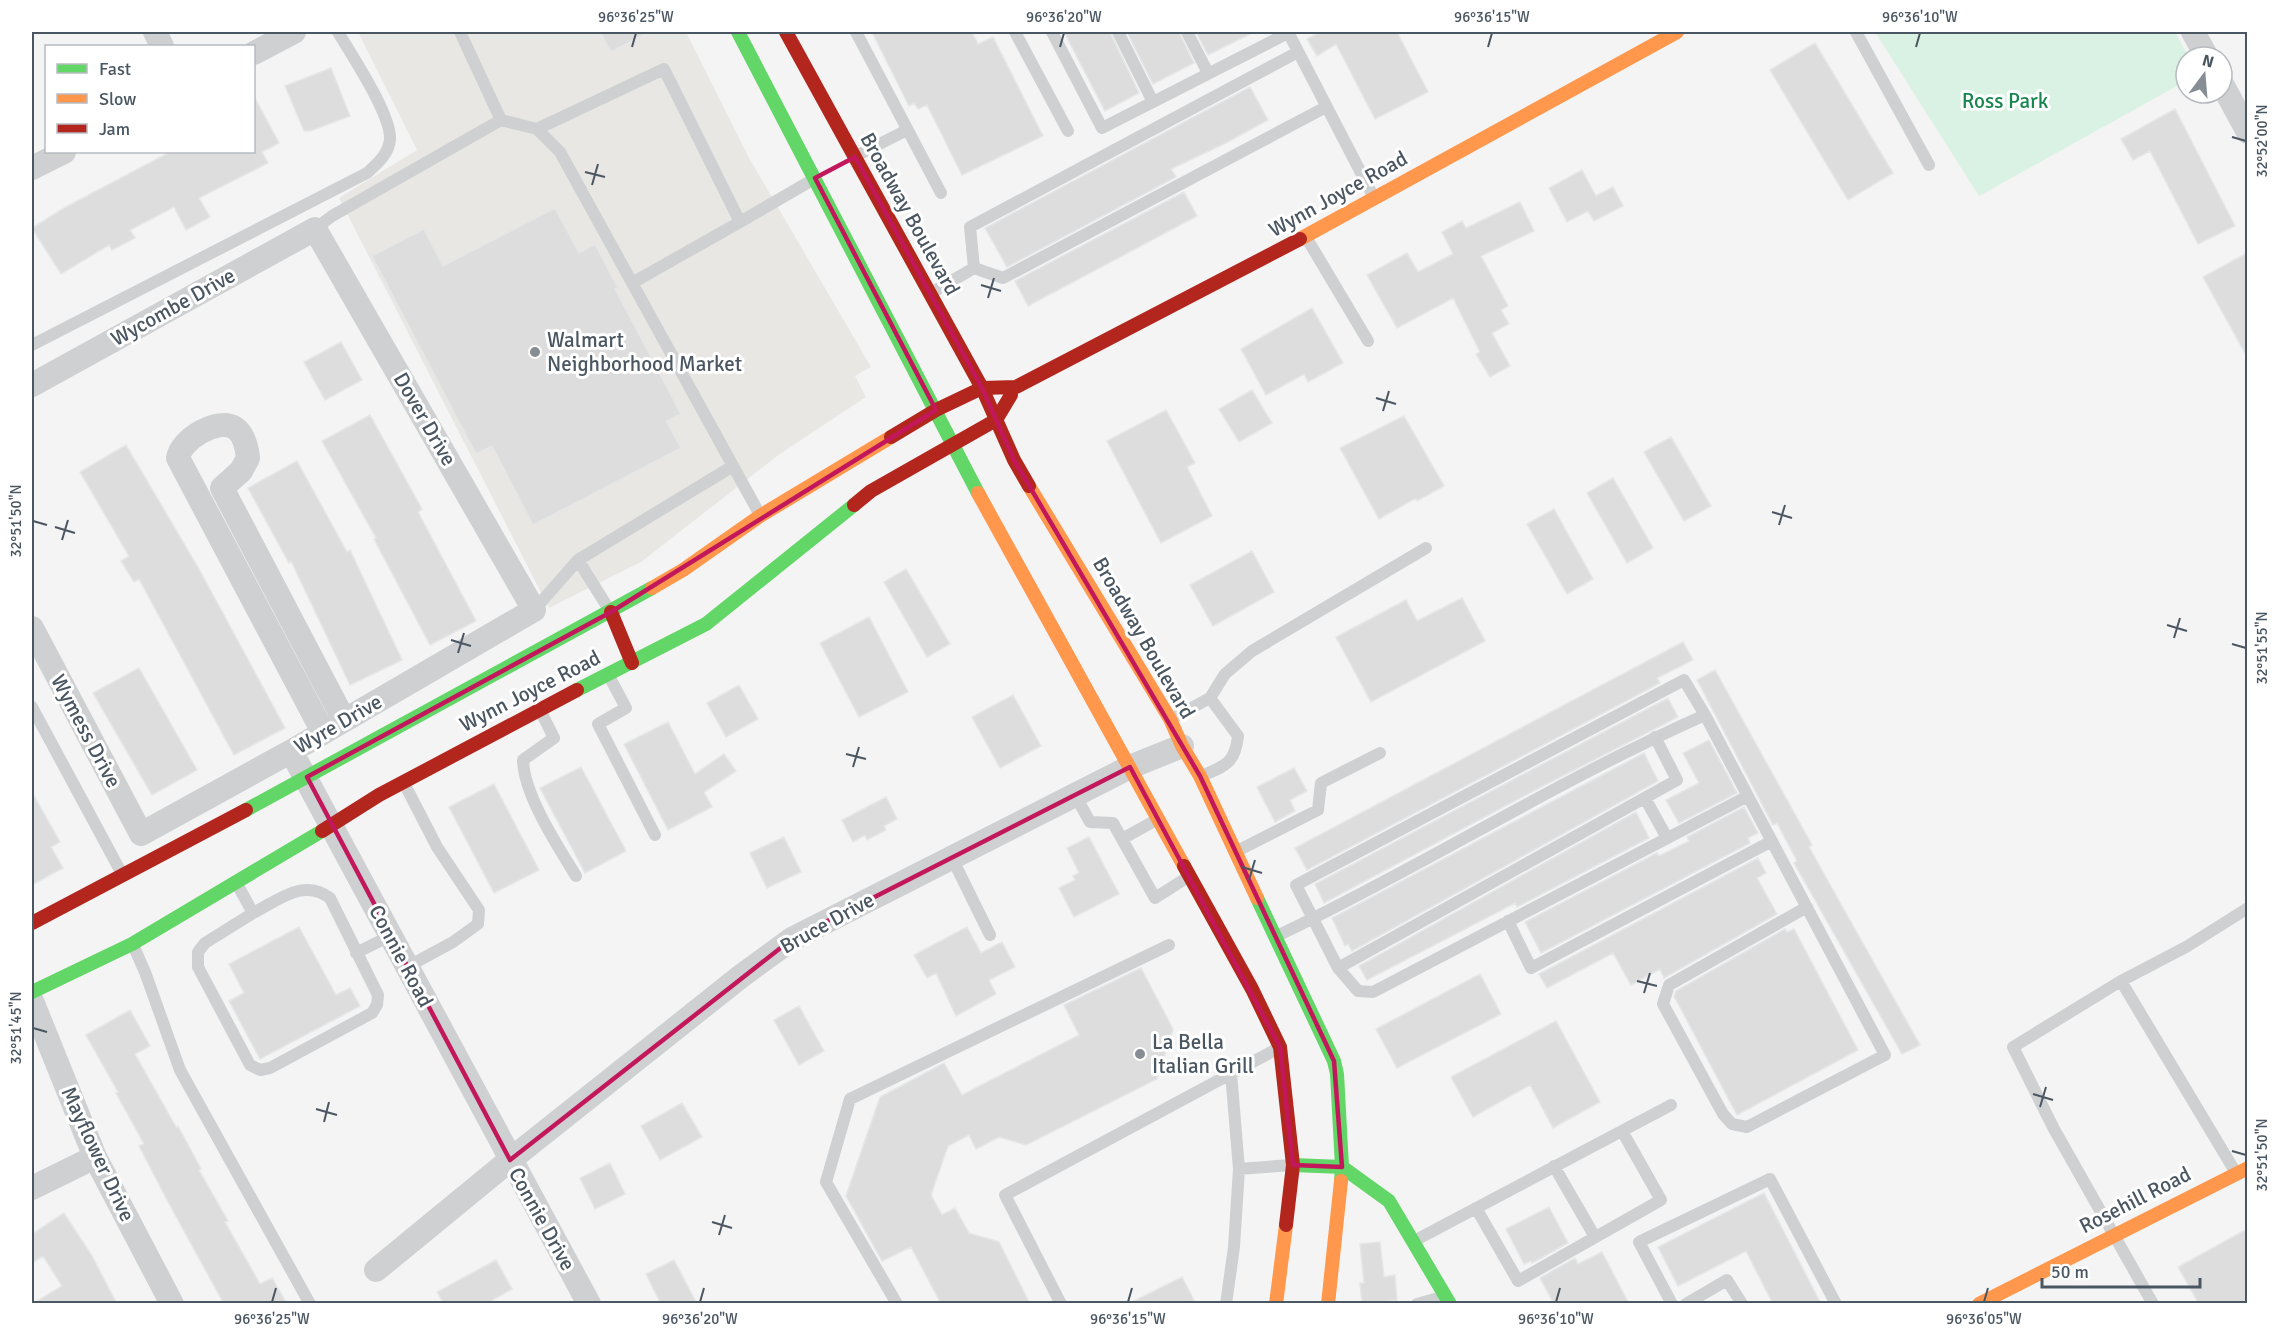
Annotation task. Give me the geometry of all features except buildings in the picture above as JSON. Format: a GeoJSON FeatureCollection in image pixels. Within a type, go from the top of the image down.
{"type":"FeatureCollection","features":[{"type":"Feature","properties":{"kind":"main road"},"geometry":{"type":"LineString","coordinates":[[738,32],[820,176],[936,410],[951,445],[1190,876],[1256,997],[1280,1047],[1293,1165],[1276,1304]]}},
{"type":"Feature","properties":{"kind":"main road","name":"Broadway Boulevard"},"geometry":{"type":"LineString","coordinates":[[789,32],[850,159],[930,293],[982,388],[1014,460],[1170,719],[1182,746],[1200,776],[1334,1061],[1342,1167],[1328,1304]]}},
{"type":"Feature","properties":{"kind":"main road","name":"Wynn Joyce Road"},"geometry":{"type":"LineString","coordinates":[[32,923],[611,612],[683,570],[760,516],[936,410],[982,388],[1016,387],[1248,268],[1670,33]]}},
{"type":"Feature","properties":{"kind":"main road","name":"Wynn Joyce Road"},"geometry":{"type":"LineString","coordinates":[[32,992],[132,944],[403,782],[540,708],[706,624],[871,491],[996,420],[1016,387]]}},
{"type":"Feature","properties":{"kind":"main road"},"geometry":{"type":"LineString","coordinates":[[611,612],[632,663]]}},
{"type":"Feature","properties":{"kind":"main road"},"geometry":{"type":"LineString","coordinates":[[1293,1165],[1342,1167],[1389,1201],[1448,1300]]}},
{"type":"Feature","properties":{"kind":"main road","name":"Rosehill Road"},"geometry":{"type":"LineString","coordinates":[[1979,1304],[1998,1299],[2114,1234],[2242,1170]]}},
{"type":"Feature","properties":{"kind":"street"},"geometry":{"type":"LineString","coordinates":[[255,52],[294,32]]}},
{"type":"Feature","properties":{"kind":"street"},"geometry":{"type":"LineString","coordinates":[[2233,105],[2247,132]]}},
{"type":"Feature","properties":{"kind":"street"},"geometry":{"type":"LineString","coordinates":[[33,165],[62,153]]}},
{"type":"Feature","properties":{"kind":"street","name":"Wycombe Drive"},"geometry":{"type":"LineString","coordinates":[[32,385],[315,229]]}},
{"type":"Feature","properties":{"kind":"street","name":"Dover Drive"},"geometry":{"type":"LineString","coordinates":[[315,229],[534,610]]}},
{"type":"Feature","properties":{"kind":"street"},"geometry":{"type":"LineString","coordinates":[[200,500],[222,488],[241,471],[248,458],[242,437],[235,428],[225,425],[212,427],[194,436],[184,443],[179,450],[178,458],[200,500],[323,732]]}},
{"type":"Feature","properties":{"kind":"street"},"geometry":{"type":"LineString","coordinates":[[222,488],[344,720]]}},
{"type":"Feature","properties":{"kind":"street"},"geometry":{"type":"LineString","coordinates":[[256,605],[278,593]]}},
{"type":"Feature","properties":{"kind":"street","name":"Wyre Drive"},"geometry":{"type":"LineString","coordinates":[[141,834],[290,752],[534,610]]}},
{"type":"Feature","properties":{"kind":"street","name":"Wymess Drive"},"geometry":{"type":"LineString","coordinates":[[32,628],[141,834]]}},
{"type":"Feature","properties":{"kind":"street","name":"Bruce Drive"},"geometry":{"type":"LineString","coordinates":[[510,1160],[740,977],[792,939],[951,856],[1130,767],[1182,746]]}},
{"type":"Feature","properties":{"kind":"street","name":"Connie Road"},"geometry":{"type":"LineString","coordinates":[[290,752],[307,777],[510,1160]]}},
{"type":"Feature","properties":{"kind":"street","name":"Mayflower Drive"},"geometry":{"type":"LineString","coordinates":[[32,1001],[95,1157],[172,1304]]}},
{"type":"Feature","properties":{"kind":"street"},"geometry":{"type":"LineString","coordinates":[[32,1188],[95,1157]]}},
{"type":"Feature","properties":{"kind":"street","name":"Connie Drive"},"geometry":{"type":"LineString","coordinates":[[375,1270],[510,1160],[589,1304]]}},
{"type":"Feature","properties":{"kind":"lane"},"geometry":{"type":"LineString","coordinates":[[32,345],[367,173],[383,158],[390,141],[387,120],[338,32]]}},
{"type":"Feature","properties":{"kind":"lane"},"geometry":{"type":"LineString","coordinates":[[460,32],[501,120]]}},
{"type":"Feature","properties":{"kind":"lane"},"geometry":{"type":"LineString","coordinates":[[856,32],[941,193]]}},
{"type":"Feature","properties":{"kind":"lane"},"geometry":{"type":"LineString","coordinates":[[1015,32],[1068,131]]}},
{"type":"Feature","properties":{"kind":"lane"},"geometry":{"type":"LineString","coordinates":[[1052,32],[1102,128],[1289,32],[1374,197]]}},
{"type":"Feature","properties":{"kind":"lane"},"geometry":{"type":"LineString","coordinates":[[1118,32],[1153,102]]}},
{"type":"Feature","properties":{"kind":"lane"},"geometry":{"type":"LineString","coordinates":[[1187,32],[1208,73]]}},
{"type":"Feature","properties":{"kind":"lane"},"geometry":{"type":"LineString","coordinates":[[1260,32],[1267,43]]}},
{"type":"Feature","properties":{"kind":"lane"},"geometry":{"type":"LineString","coordinates":[[1856,32],[1929,165]]}},
{"type":"Feature","properties":{"kind":"lane"},"geometry":{"type":"LineString","coordinates":[[974,268],[970,227],[1298,52]]}},
{"type":"Feature","properties":{"kind":"lane"},"geometry":{"type":"LineString","coordinates":[[537,129],[664,69],[740,222]]}},
{"type":"Feature","properties":{"kind":"lane"},"geometry":{"type":"LineString","coordinates":[[930,293],[974,268],[1003,278],[1326,107]]}},
{"type":"Feature","properties":{"kind":"lane"},"geometry":{"type":"LineString","coordinates":[[315,229],[332,216],[501,120],[537,129],[561,152],[760,516]]}},
{"type":"Feature","properties":{"kind":"lane"},"geometry":{"type":"LineString","coordinates":[[850,159],[908,130]]}},
{"type":"Feature","properties":{"kind":"lane"},"geometry":{"type":"LineString","coordinates":[[632,282],[820,176]]}},
{"type":"Feature","properties":{"kind":"lane"},"geometry":{"type":"LineString","coordinates":[[1306,236],[1368,341]]}},
{"type":"Feature","properties":{"kind":"lane"},"geometry":{"type":"LineString","coordinates":[[534,610],[578,560],[733,466]]}},
{"type":"Feature","properties":{"kind":"lane"},"geometry":{"type":"LineString","coordinates":[[1170,719],[1209,698],[1225,674],[1252,651],[1426,548]]}},
{"type":"Feature","properties":{"kind":"lane"},"geometry":{"type":"LineString","coordinates":[[578,560],[611,612]]}},
{"type":"Feature","properties":{"kind":"lane"},"geometry":{"type":"LineString","coordinates":[[608,675],[626,708],[598,724],[655,835]]}},
{"type":"Feature","properties":{"kind":"lane"},"geometry":{"type":"LineString","coordinates":[[1748,796],[1373,992],[1358,992],[1338,968],[1296,885],[1684,680],[1706,715],[1885,1055],[1747,1127],[1732,1124],[1723,1114],[1663,1004],[1669,985],[1807,907]]}},
{"type":"Feature","properties":{"kind":"lane"},"geometry":{"type":"LineString","coordinates":[[1200,776],[1228,764],[1236,751],[1238,736],[1209,698]]}},
{"type":"Feature","properties":{"kind":"lane"},"geometry":{"type":"LineString","coordinates":[[32,707],[123,875]]}},
{"type":"Feature","properties":{"kind":"lane"},"geometry":{"type":"LineString","coordinates":[[540,708],[554,738],[523,760],[523,776],[551,834],[576,876]]}},
{"type":"Feature","properties":{"kind":"lane"},"geometry":{"type":"LineString","coordinates":[[1275,937],[1385,882],[1655,737],[1706,715]]}},
{"type":"Feature","properties":{"kind":"lane"},"geometry":{"type":"LineString","coordinates":[[1338,968],[1677,780],[1655,737]]}},
{"type":"Feature","properties":{"kind":"lane"},"geometry":{"type":"LineString","coordinates":[[1235,851],[1317,810],[1321,783],[1380,753]]}},
{"type":"Feature","properties":{"kind":"lane"},"geometry":{"type":"LineString","coordinates":[[403,782],[437,847],[479,910],[478,924],[453,942],[407,967]]}},
{"type":"Feature","properties":{"kind":"lane"},"geometry":{"type":"LineString","coordinates":[[1075,795],[1090,822],[1113,823],[1155,898],[1190,876]]}},
{"type":"Feature","properties":{"kind":"lane"},"geometry":{"type":"LineString","coordinates":[[1645,798],[1667,838]]}},
{"type":"Feature","properties":{"kind":"lane"},"geometry":{"type":"LineString","coordinates":[[1122,838],[1158,819]]}},
{"type":"Feature","properties":{"kind":"lane"},"geometry":{"type":"LineString","coordinates":[[1508,921],[1532,968],[1772,841]]}},
{"type":"Feature","properties":{"kind":"lane"},"geometry":{"type":"LineString","coordinates":[[951,856],[990,935]]}},
{"type":"Feature","properties":{"kind":"lane"},"geometry":{"type":"LineString","coordinates":[[236,883],[254,913]]}},
{"type":"Feature","properties":{"kind":"lane"},"geometry":{"type":"LineString","coordinates":[[310,888],[320,891],[330,898],[378,995],[377,1005],[372,1013],[270,1068],[260,1070],[250,1065],[198,967],[198,952],[205,943],[254,913],[300,890],[310,888]]}},
{"type":"Feature","properties":{"kind":"lane"},"geometry":{"type":"LineString","coordinates":[[2153,1304],[2054,1129],[2013,1047],[2247,908]]}},
{"type":"Feature","properties":{"kind":"lane"},"geometry":{"type":"LineString","coordinates":[[356,953],[390,936]]}},
{"type":"Feature","properties":{"kind":"lane"},"geometry":{"type":"LineString","coordinates":[[132,944],[145,972],[180,1070],[310,1304]]}},
{"type":"Feature","properties":{"kind":"lane"},"geometry":{"type":"LineString","coordinates":[[897,1304],[826,1182],[850,1100],[1169,945]]}},
{"type":"Feature","properties":{"kind":"lane"},"geometry":{"type":"LineString","coordinates":[[2121,981],[2242,1170]]}},
{"type":"Feature","properties":{"kind":"lane"},"geometry":{"type":"LineString","coordinates":[[1061,1304],[1005,1195],[1280,1047]]}},
{"type":"Feature","properties":{"kind":"lane"},"geometry":{"type":"LineString","coordinates":[[1227,1304],[1234,1247],[1239,1169],[1231,1074]]}},
{"type":"Feature","properties":{"kind":"lane"},"geometry":{"type":"LineString","coordinates":[[1413,1241],[1671,1105]]}},
{"type":"Feature","properties":{"kind":"lane"},"geometry":{"type":"LineString","coordinates":[[1476,1208],[1518,1281],[1661,1200],[1622,1131]]}},
{"type":"Feature","properties":{"kind":"lane"},"geometry":{"type":"LineString","coordinates":[[1239,1169],[1293,1165]]}},
{"type":"Feature","properties":{"kind":"lane"},"geometry":{"type":"LineString","coordinates":[[1554,1166],[1595,1237]]}},
{"type":"Feature","properties":{"kind":"lane"},"geometry":{"type":"LineString","coordinates":[[1671,1304],[1639,1242],[1770,1179],[1836,1304]]}},
{"type":"Feature","properties":{"kind":"lane"},"geometry":{"type":"LineString","coordinates":[[1686,1304],[1727,1280],[1742,1304]]}},
{"type":"Feature","properties":{"kind":"lane"},"geometry":{"type":"LineString","coordinates":[[1417,1304],[1448,1300]]}},
{"type":"Feature","properties":{"kind":"highlighted area"},"geometry":{"type":"Polygon","coordinates":[[[855,157],[982,388],[1014,460],[1200,776],[1334,1061],[1342,1167],[1293,1165],[1280,1047],[1130,767],[792,939],[510,1160],[307,777],[611,612],[936,410],[815,178],[855,157]]]}},
{"type":"Feature","properties":{"kind":"shaded area"},"geometry":{"type":"Polygon","coordinates":[[[358,32],[686,32],[748,156],[871,367],[855,376],[866,397],[777,456],[641,562],[549,608],[339,198],[417,150],[358,32]]]}},
{"type":"Feature","properties":{"kind":"green space","name":"Ross Park"},"geometry":{"type":"Polygon","coordinates":[[[1875,32],[2175,32],[2182,45],[2174,45],[2174,88],[1979,196],[1875,32]]]}},
{"type":"Feature","properties":{"kind":"traffic: fast"},"geometry":{"type":"LineString","coordinates":[[738,32],[978,493]]}},
{"type":"Feature","properties":{"kind":"traffic: fast"},"geometry":{"type":"LineString","coordinates":[[577,690],[706,624],[854,505]]}},
{"type":"Feature","properties":{"kind":"traffic: fast"},"geometry":{"type":"LineString","coordinates":[[246,810],[652,588]]}},
{"type":"Feature","properties":{"kind":"traffic: fast"},"geometry":{"type":"LineString","coordinates":[[32,992],[132,944],[322,831]]}},
{"type":"Feature","properties":{"kind":"traffic: fast"},"geometry":{"type":"LineString","coordinates":[[1257,898],[1334,1061],[1337,1074],[1341,1181]]}},
{"type":"Feature","properties":{"kind":"traffic: fast"},"geometry":{"type":"LineString","coordinates":[[1293,1165],[1342,1167],[1389,1201],[1450,1304]]}},
{"type":"Feature","properties":{"kind":"traffic: slow"},"geometry":{"type":"LineString","coordinates":[[1300,239],[1677,32]]}},
{"type":"Feature","properties":{"kind":"traffic: slow"},"geometry":{"type":"LineString","coordinates":[[652,588],[683,570],[760,516],[891,437]]}},
{"type":"Feature","properties":{"kind":"traffic: slow"},"geometry":{"type":"LineString","coordinates":[[1029,486],[1170,719],[1182,746],[1200,776],[1257,898]]}},
{"type":"Feature","properties":{"kind":"traffic: slow"},"geometry":{"type":"LineString","coordinates":[[978,493],[1184,866]]}},
{"type":"Feature","properties":{"kind":"traffic: slow"},"geometry":{"type":"LineString","coordinates":[[1979,1304],[2248,1168]]}},
{"type":"Feature","properties":{"kind":"traffic: slow"},"geometry":{"type":"LineString","coordinates":[[1328,1304],[1341,1181]]}},
{"type":"Feature","properties":{"kind":"traffic: slow"},"geometry":{"type":"LineString","coordinates":[[1276,1304],[1286,1225]]}},
{"type":"Feature","properties":{"kind":"traffic: jam"},"geometry":{"type":"LineString","coordinates":[[786,32],[982,388],[1014,460],[1029,486]]}},
{"type":"Feature","properties":{"kind":"traffic: jam"},"geometry":{"type":"LineString","coordinates":[[891,437],[936,410],[982,388],[1016,387],[1300,239]]}},
{"type":"Feature","properties":{"kind":"traffic: jam"},"geometry":{"type":"LineString","coordinates":[[854,505],[871,491],[996,420],[1011,395]]}},
{"type":"Feature","properties":{"kind":"traffic: jam"},"geometry":{"type":"LineString","coordinates":[[611,612],[632,663]]}},
{"type":"Feature","properties":{"kind":"traffic: jam"},"geometry":{"type":"LineString","coordinates":[[322,831],[379,795],[577,690]]}},
{"type":"Feature","properties":{"kind":"traffic: jam"},"geometry":{"type":"LineString","coordinates":[[32,923],[246,810]]}},
{"type":"Feature","properties":{"kind":"traffic: jam"},"geometry":{"type":"LineString","coordinates":[[1184,866],[1252,989],[1280,1047],[1293,1165],[1286,1225]]}},
{"type":"Feature","properties":{"kind":"place","name":"Walmart Neighborhood Market"},"geometry":{"type":"Point","coordinates":[535,352]}},
{"type":"Feature","properties":{"kind":"place","name":"La Bella Italian Grill"},"geometry":{"type":"Point","coordinates":[1140,1054]}}]}
